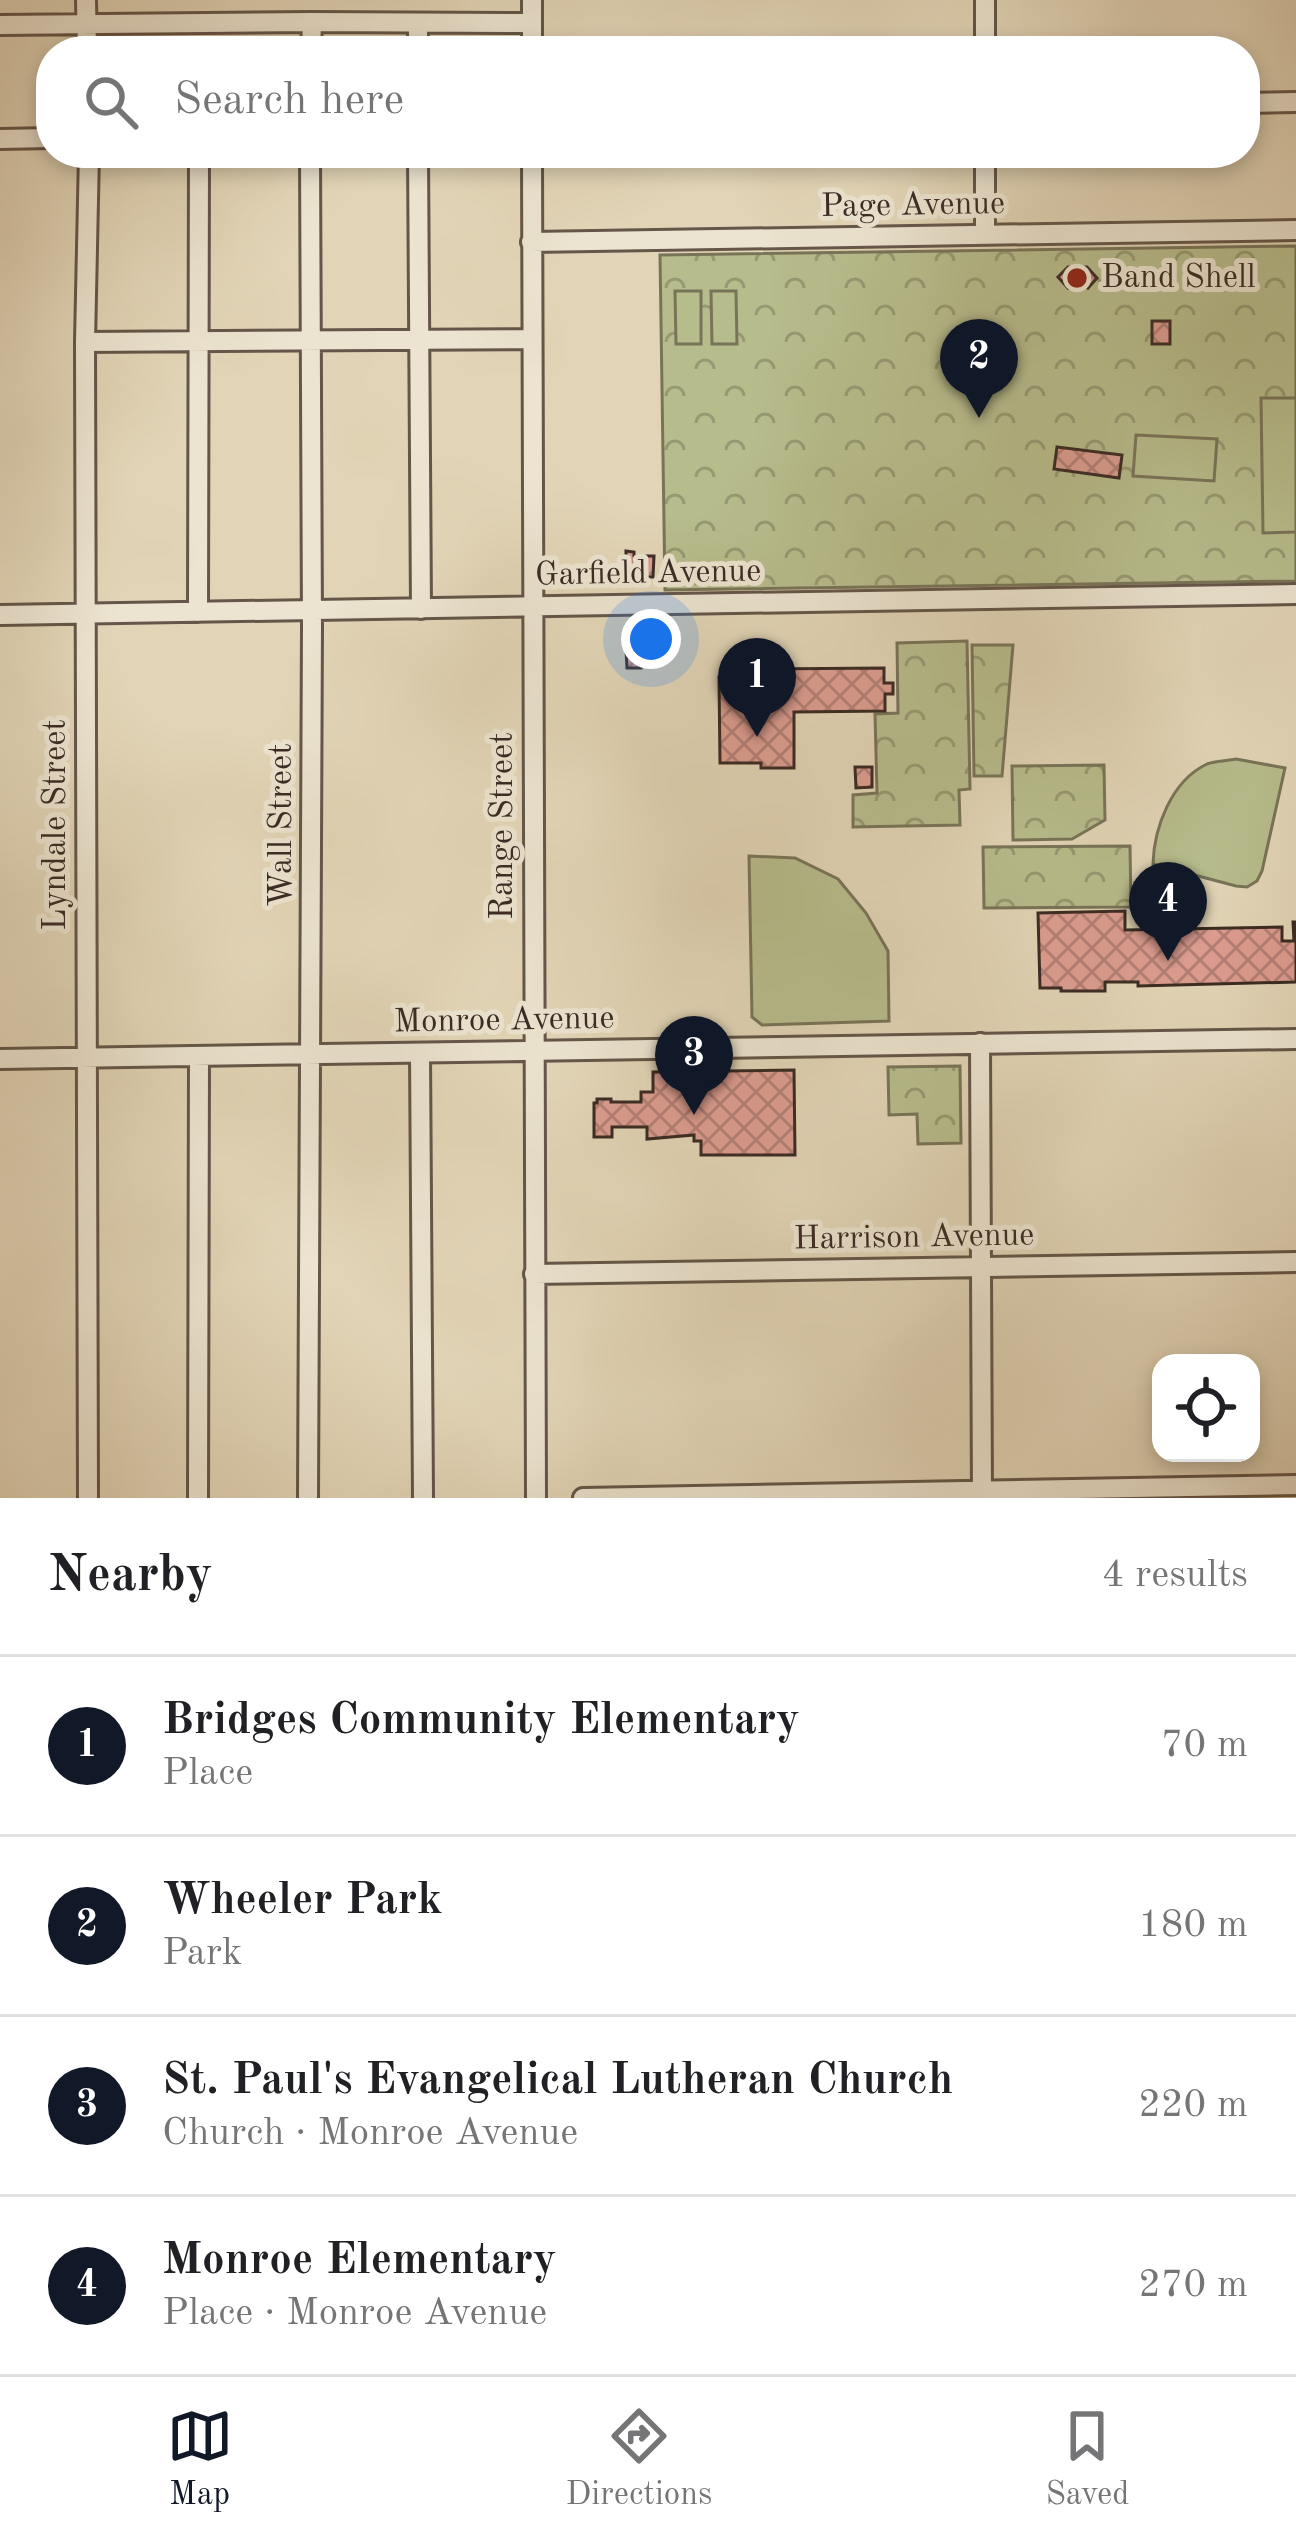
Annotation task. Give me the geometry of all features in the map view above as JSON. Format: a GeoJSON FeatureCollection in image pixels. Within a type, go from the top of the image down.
{"type":"FeatureCollection","features":[{"type":"Feature","properties":{"kind":"street"},"geometry":{"type":"LineString","coordinates":[[86,0],[86,36]]}},
{"type":"Feature","properties":{"kind":"street"},"geometry":{"type":"LineString","coordinates":[[218,0],[218,24]]}},
{"type":"Feature","properties":{"kind":"street"},"geometry":{"type":"LineString","coordinates":[[532,0],[532,36]]}},
{"type":"Feature","properties":{"kind":"street"},"geometry":{"type":"LineString","coordinates":[[985,0],[985,36]]}},
{"type":"Feature","properties":{"kind":"street"},"geometry":{"type":"LineString","coordinates":[[312,22],[312,36]]}},
{"type":"Feature","properties":{"kind":"street"},"geometry":{"type":"LineString","coordinates":[[418,22],[418,36]]}},
{"type":"Feature","properties":{"kind":"street"},"geometry":{"type":"LineString","coordinates":[[0,25],[532,23]]}},
{"type":"Feature","properties":{"kind":"street"},"geometry":{"type":"LineString","coordinates":[[1260,103],[1296,102]]}},
{"type":"Feature","properties":{"kind":"street"},"geometry":{"type":"LineString","coordinates":[[0,140],[36,139]]}},
{"type":"Feature","properties":{"kind":"street","name":"Lyndale Street"},"geometry":{"type":"LineString","coordinates":[[88,1498],[89,168]]}},
{"type":"Feature","properties":{"kind":"street"},"geometry":{"type":"LineString","coordinates":[[198,612],[199,168]]}},
{"type":"Feature","properties":{"kind":"street","name":"Wall Street"},"geometry":{"type":"LineString","coordinates":[[308,1498],[310,168]]}},
{"type":"Feature","properties":{"kind":"street"},"geometry":{"type":"LineString","coordinates":[[418,168],[421,609]]}},
{"type":"Feature","properties":{"kind":"street","name":"Range Street"},"geometry":{"type":"LineString","coordinates":[[532,168],[536,1498]]}},
{"type":"Feature","properties":{"kind":"street"},"geometry":{"type":"LineString","coordinates":[[985,168],[986,235]]}},
{"type":"Feature","properties":{"kind":"street","name":"Page Avenue"},"geometry":{"type":"LineString","coordinates":[[532,242],[1296,230]]}},
{"type":"Feature","properties":{"kind":"street"},"geometry":{"type":"LineString","coordinates":[[85,342],[532,339]]}},
{"type":"Feature","properties":{"kind":"street","name":"Garfield Avenue"},"geometry":{"type":"LineString","coordinates":[[0,615],[1296,594]]}},
{"type":"Feature","properties":{"kind":"street","name":"Monroe Avenue"},"geometry":{"type":"LineString","coordinates":[[0,1059],[1296,1039]]}},
{"type":"Feature","properties":{"kind":"street"},"geometry":{"type":"LineString","coordinates":[[980,1043],[982,1494]]}},
{"type":"Feature","properties":{"kind":"street"},"geometry":{"type":"LineString","coordinates":[[420,1052],[422,1498]]}},
{"type":"Feature","properties":{"kind":"street"},"geometry":{"type":"LineString","coordinates":[[198,1498],[199,1057]]}},
{"type":"Feature","properties":{"kind":"street","name":"Harrison Avenue"},"geometry":{"type":"LineString","coordinates":[[534,1274],[1296,1262]]}},
{"type":"Feature","properties":{"kind":"street"},"geometry":{"type":"LineString","coordinates":[[583,1498],[1296,1485]]}},
{"type":"Feature","properties":{"kind":"green space"},"geometry":{"type":"Polygon","coordinates":[[[1296,246],[1296,581],[665,590],[660,255],[1296,246]]]}},
{"type":"Feature","properties":{"kind":"green space"},"geometry":{"type":"Polygon","coordinates":[[[675,291],[701,291],[701,344],[676,344],[675,291]]]}},
{"type":"Feature","properties":{"kind":"green space"},"geometry":{"type":"Polygon","coordinates":[[[711,291],[736,291],[737,344],[712,344],[711,291]]]}},
{"type":"Feature","properties":{"kind":"green space"},"geometry":{"type":"Polygon","coordinates":[[[1261,398],[1296,398],[1296,532],[1263,533],[1261,398]]]}},
{"type":"Feature","properties":{"kind":"green space"},"geometry":{"type":"Polygon","coordinates":[[[1136,435],[1217,439],[1214,481],[1133,476],[1136,435]]]}},
{"type":"Feature","properties":{"kind":"green space"},"geometry":{"type":"Polygon","coordinates":[[[967,641],[970,789],[959,790],[960,825],[853,827],[853,795],[877,793],[875,714],[898,713],[897,643],[967,641]]]}},
{"type":"Feature","properties":{"kind":"green space"},"geometry":{"type":"Polygon","coordinates":[[[972,645],[1013,645],[1002,776],[974,776],[972,645]]]}},
{"type":"Feature","properties":{"kind":"green space"},"geometry":{"type":"Polygon","coordinates":[[[1236,759],[1285,768],[1257,881],[1236,886],[1153,864],[1161,821],[1174,794],[1207,764],[1236,759]]]}},
{"type":"Feature","properties":{"kind":"green space"},"geometry":{"type":"Polygon","coordinates":[[[1104,765],[1105,820],[1072,839],[1013,840],[1012,766],[1104,765]]]}},
{"type":"Feature","properties":{"kind":"green space"},"geometry":{"type":"Polygon","coordinates":[[[1130,846],[1131,907],[984,908],[983,847],[1130,846]]]}},
{"type":"Feature","properties":{"kind":"green space"},"geometry":{"type":"Polygon","coordinates":[[[749,856],[795,858],[838,879],[866,913],[888,951],[889,1021],[762,1025],[752,1017],[749,856]]]}},
{"type":"Feature","properties":{"kind":"green space"},"geometry":{"type":"Polygon","coordinates":[[[960,1066],[961,1143],[918,1144],[917,1114],[889,1115],[888,1067],[960,1066]]]}},
{"type":"Feature","properties":{"kind":"building","name":"Band Shell"},"geometry":{"type":"Polygon","coordinates":[[[1068,267],[1087,267],[1097,278],[1088,288],[1074,282],[1068,288],[1058,277],[1068,267]]]}},
{"type":"Feature","properties":{"kind":"building"},"geometry":{"type":"Polygon","coordinates":[[[1152,321],[1170,321],[1170,344],[1152,344],[1152,321]]]}},
{"type":"Feature","properties":{"kind":"building"},"geometry":{"type":"Polygon","coordinates":[[[1057,447],[1122,455],[1119,478],[1054,469],[1057,447]]]}},
{"type":"Feature","properties":{"kind":"building"},"geometry":{"type":"Polygon","coordinates":[[[626,551],[654,556],[653,577],[626,577],[626,551]]]}},
{"type":"Feature","properties":{"kind":"building"},"geometry":{"type":"Polygon","coordinates":[[[626,651],[641,651],[641,668],[627,668],[626,651]]]}},
{"type":"Feature","properties":{"kind":"building"},"geometry":{"type":"Polygon","coordinates":[[[884,668],[884,683],[893,683],[893,694],[885,694],[885,711],[794,712],[794,768],[720,763],[719,677],[747,677],[747,669],[884,668]]]}},
{"type":"Feature","properties":{"kind":"building"},"geometry":{"type":"Polygon","coordinates":[[[855,767],[872,767],[872,787],[856,788],[855,767]]]}},
{"type":"Feature","properties":{"kind":"building"},"geometry":{"type":"Polygon","coordinates":[[[1183,882],[1183,902],[1136,903],[1135,883],[1183,882]]]}},
{"type":"Feature","properties":{"kind":"building"},"geometry":{"type":"Polygon","coordinates":[[[1125,911],[1125,930],[1282,927],[1282,941],[1294,941],[1296,922],[1296,982],[1138,986],[1138,982],[1105,982],[1105,991],[1040,988],[1038,913],[1125,911]]]}},
{"type":"Feature","properties":{"kind":"building"},"geometry":{"type":"Polygon","coordinates":[[[794,1070],[795,1155],[701,1155],[701,1141],[694,1141],[694,1135],[647,1139],[647,1127],[612,1127],[612,1137],[594,1137],[597,1099],[641,1102],[641,1092],[653,1092],[653,1072],[794,1070]]]}},
{"type":"Feature","properties":{"kind":"place","name":"Band Shell"},"geometry":{"type":"Point","coordinates":[1077,278]}},
{"type":"Feature","properties":{"kind":"place","name":"Wheeler Park"},"geometry":{"type":"Point","coordinates":[979,418]}},
{"type":"Feature","properties":{"kind":"place","name":"Bridges Community Elementary"},"geometry":{"type":"Point","coordinates":[757,737]}},
{"type":"Feature","properties":{"kind":"place","name":"Monroe Elementary"},"geometry":{"type":"Point","coordinates":[1168,961]}},
{"type":"Feature","properties":{"kind":"place","name":"St. Paul's Evangelical Lutheran Church"},"geometry":{"type":"Point","coordinates":[694,1115]}}]}
